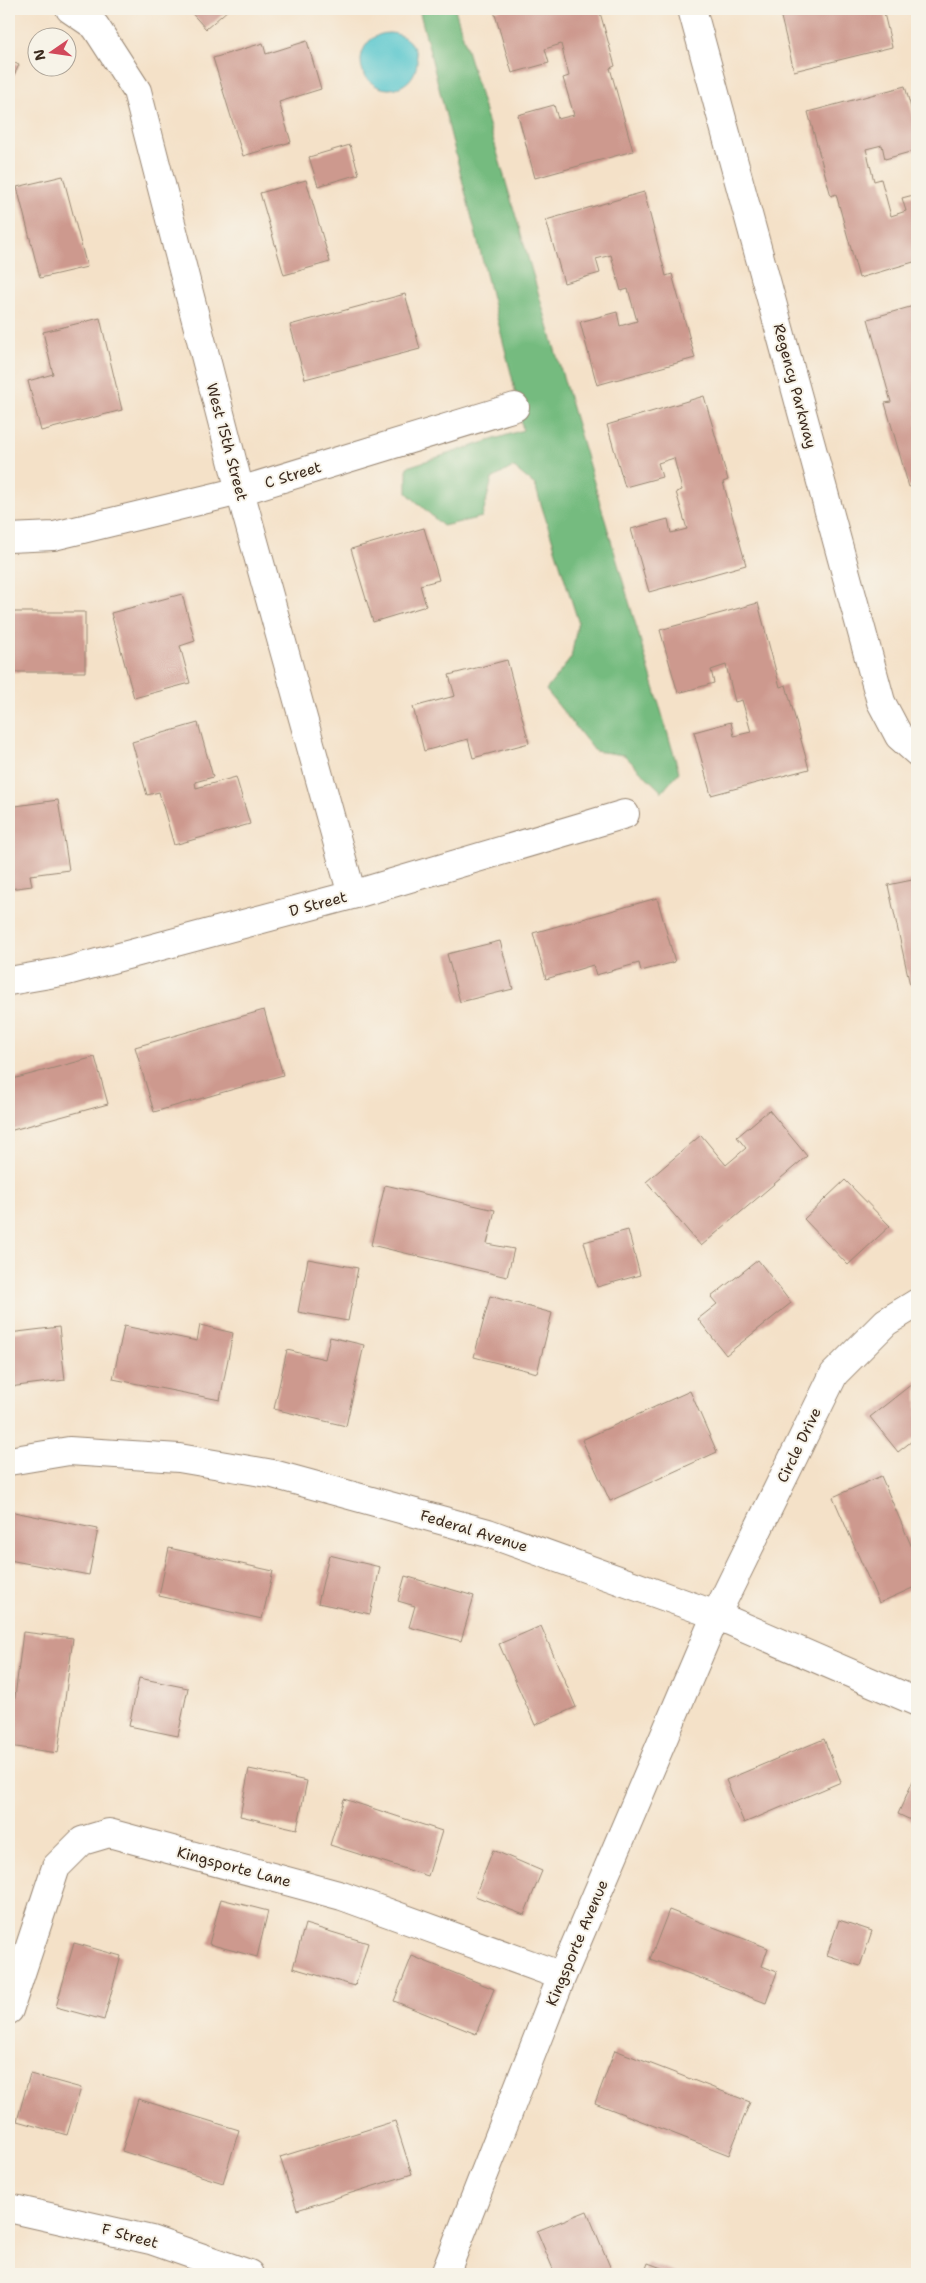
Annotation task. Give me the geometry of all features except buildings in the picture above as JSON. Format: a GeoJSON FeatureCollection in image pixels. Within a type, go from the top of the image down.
{"type":"FeatureCollection","features":[{"type":"Feature","properties":{"kind":"street","name":"West 15th Street"},"geometry":{"type":"LineString","coordinates":[[70,9],[94,26],[137,91],[240,491],[352,895]]}},
{"type":"Feature","properties":{"kind":"street","name":"Regency Parkway"},"geometry":{"type":"LineString","coordinates":[[692,9],[881,702],[899,736],[917,752]]}},
{"type":"Feature","properties":{"kind":"street","name":"C Street"},"geometry":{"type":"LineString","coordinates":[[9,538],[54,536],[240,491],[515,407]]}},
{"type":"Feature","properties":{"kind":"street","name":"D Street"},"geometry":{"type":"LineString","coordinates":[[9,981],[66,971],[352,895],[625,814]]}},
{"type":"Feature","properties":{"kind":"street","name":"Circle Drive"},"geometry":{"type":"LineString","coordinates":[[716,1615],[834,1374],[886,1322],[917,1303]]}},
{"type":"Feature","properties":{"kind":"street","name":"Federal Avenue"},"geometry":{"type":"LineString","coordinates":[[9,1461],[69,1451],[179,1458],[273,1474],[488,1532],[716,1615],[917,1702]]}},
{"type":"Feature","properties":{"kind":"street","name":"Kingsporte Avenue"},"geometry":{"type":"LineString","coordinates":[[445,2274],[562,1976],[716,1615]]}},
{"type":"Feature","properties":{"kind":"street","name":"Kingsporte Lane"},"geometry":{"type":"LineString","coordinates":[[9,2010],[56,1867],[82,1841],[109,1833],[342,1896],[562,1976]]}},
{"type":"Feature","properties":{"kind":"street","name":"F Street"},"geometry":{"type":"LineString","coordinates":[[9,2208],[151,2240],[249,2274]]}},
{"type":"Feature","properties":{"kind":"green space"},"geometry":{"type":"Polygon","coordinates":[[[419,9],[455,9],[679,772],[662,792],[624,755],[595,751],[546,690],[571,658],[578,621],[535,485],[513,467],[492,479],[482,517],[443,526],[407,493],[407,467],[523,430],[512,377],[419,9]]]}},
{"type":"Feature","properties":{"kind":"water"},"geometry":{"type":"Polygon","coordinates":[[[389,33],[400,35],[409,41],[415,50],[417,61],[415,72],[409,81],[400,87],[389,89],[378,87],[369,81],[363,72],[361,61],[363,50],[369,41],[378,35],[389,33]]]}}]}
